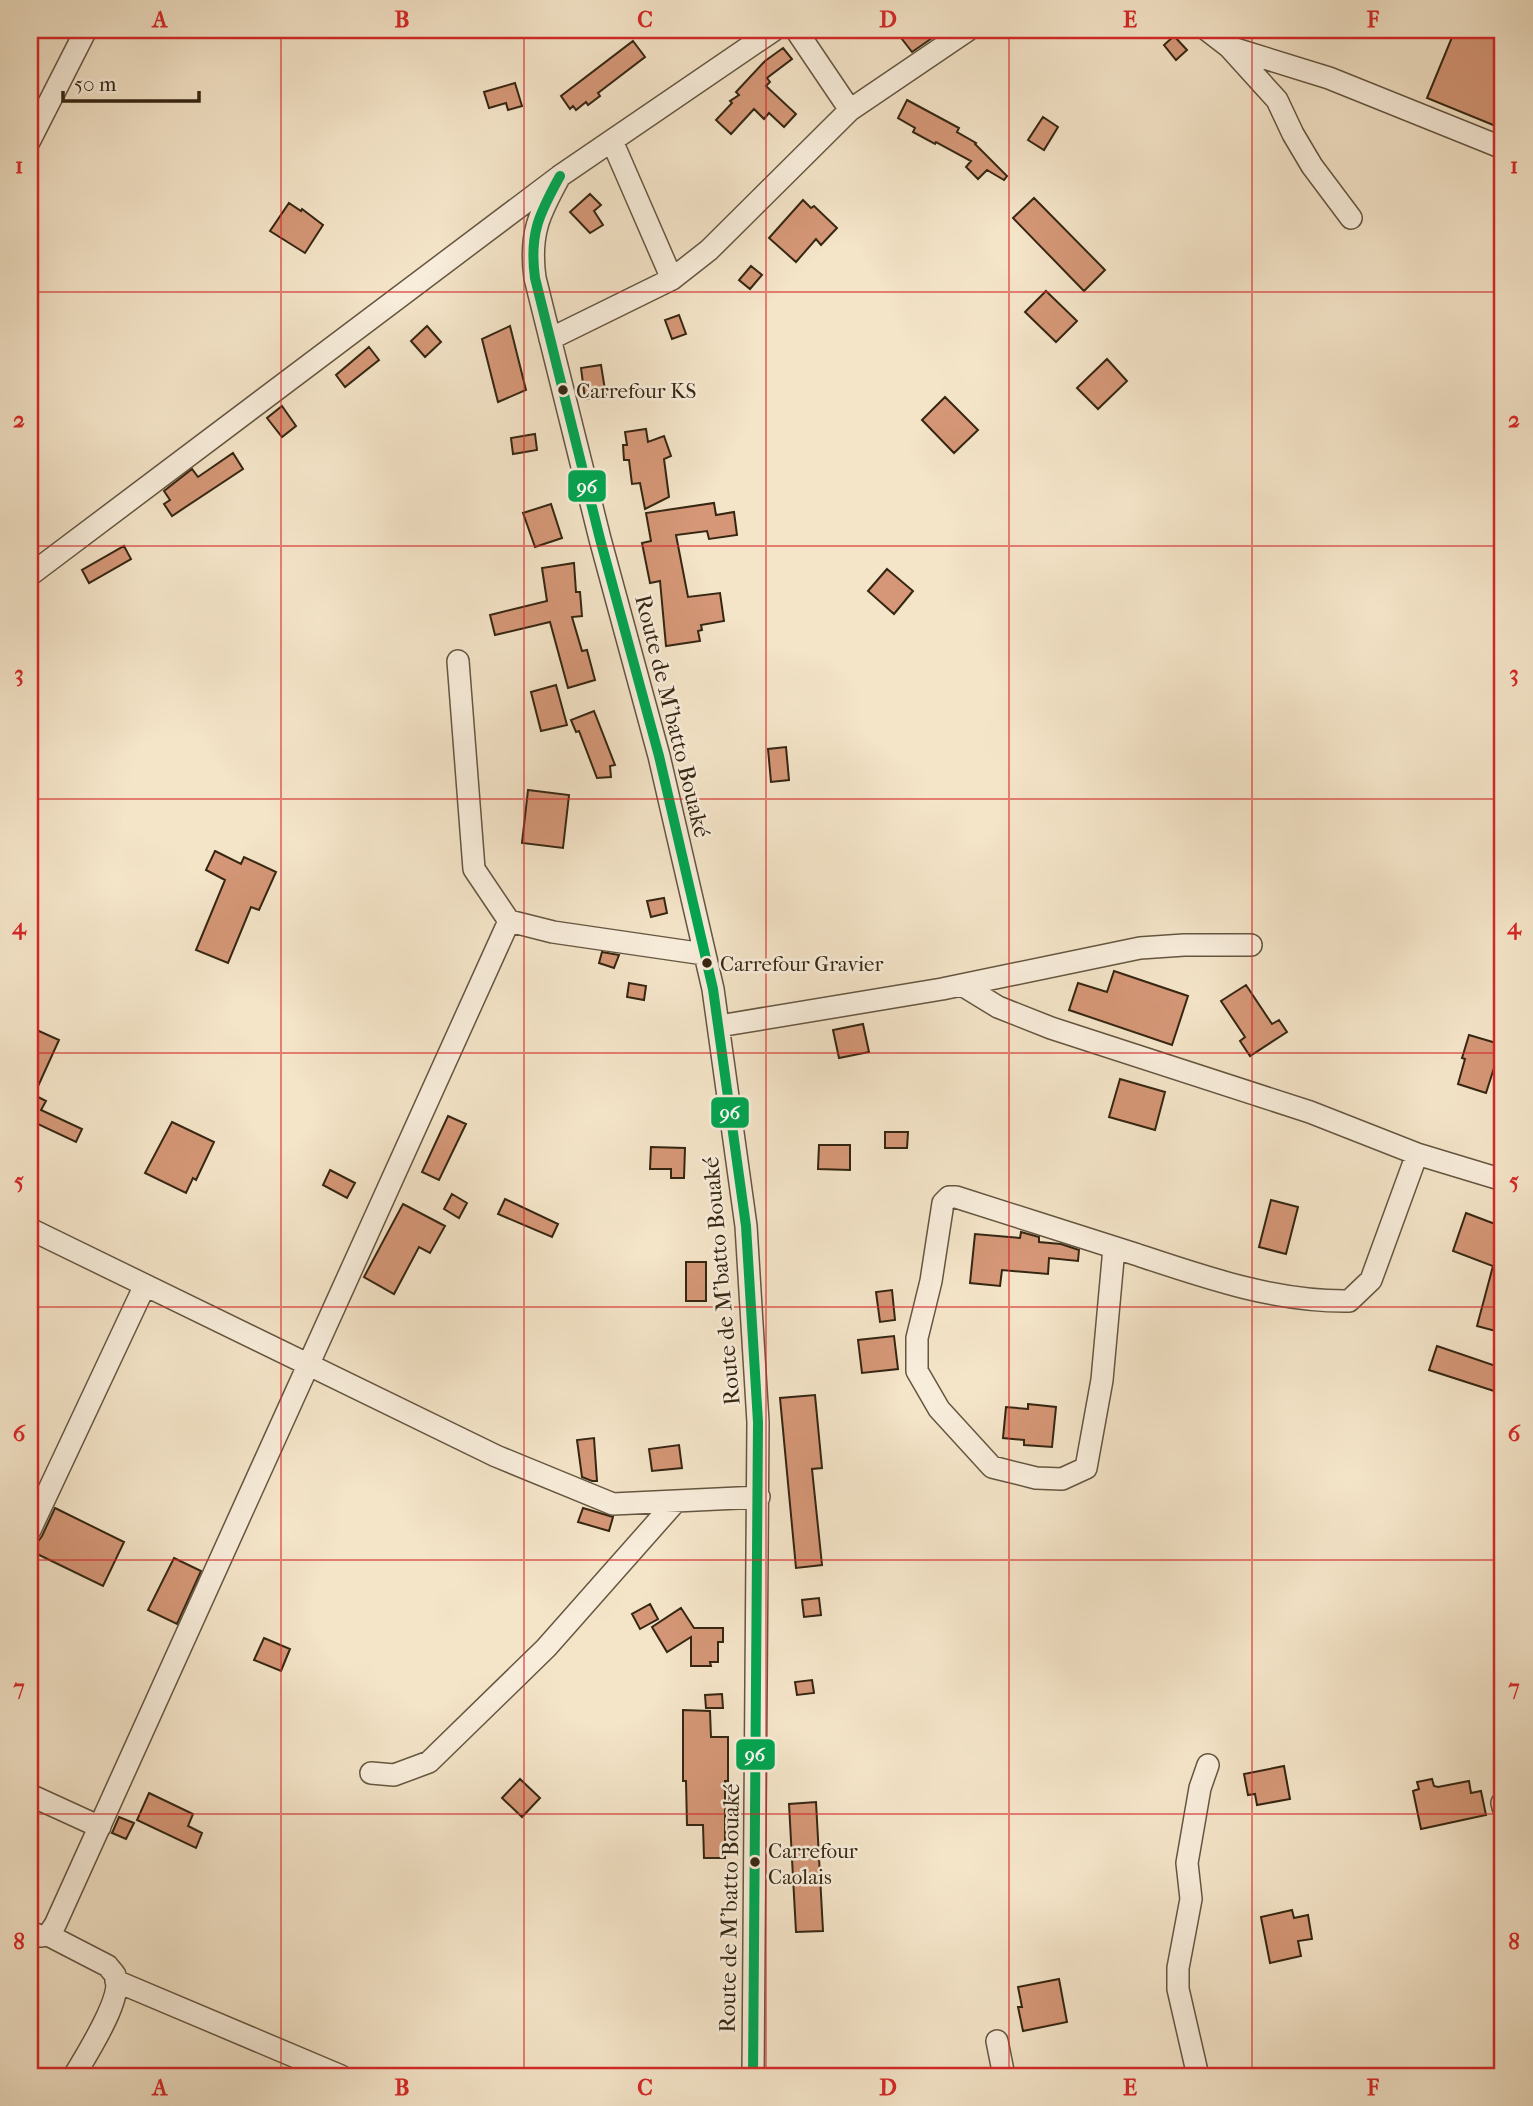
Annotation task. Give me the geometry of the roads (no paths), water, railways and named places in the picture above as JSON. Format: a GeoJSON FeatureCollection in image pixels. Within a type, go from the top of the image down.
{"type":"FeatureCollection","features":[{"type":"Feature","properties":{"kind":"street"},"geometry":{"type":"LineString","coordinates":[[30,140],[86,30]]}},
{"type":"Feature","properties":{"kind":"street"},"geometry":{"type":"LineString","coordinates":[[30,575],[560,176],[774,30]]}},
{"type":"Feature","properties":{"kind":"street"},"geometry":{"type":"LineString","coordinates":[[796,30],[850,110]]}},
{"type":"Feature","properties":{"kind":"street"},"geometry":{"type":"LineString","coordinates":[[550,340],[672,279],[709,250],[850,110],[968,30]]}},
{"type":"Feature","properties":{"kind":"street"},"geometry":{"type":"LineString","coordinates":[[1207,30],[1229,47],[1277,100],[1312,166],[1351,218]]}},
{"type":"Feature","properties":{"kind":"street"},"geometry":{"type":"LineString","coordinates":[[1229,47],[1329,78],[1503,148]]}},
{"type":"Feature","properties":{"kind":"street"},"geometry":{"type":"LineString","coordinates":[[612,141],[672,279]]}},
{"type":"Feature","properties":{"kind":"street","name":"Route de M'batto Bouaké"},"geometry":{"type":"LineString","coordinates":[[560,176],[543,206],[536,228],[532,253],[535,278],[600,539],[659,756],[704,954],[719,1026],[746,1226],[758,1422],[759,1497],[753,2076]]}},
{"type":"Feature","properties":{"kind":"street"},"geometry":{"type":"LineString","coordinates":[[458,661],[474,869],[509,921],[553,932],[704,954]]}},
{"type":"Feature","properties":{"kind":"street"},"geometry":{"type":"LineString","coordinates":[[39,1934],[55,1925],[509,921]]}},
{"type":"Feature","properties":{"kind":"street"},"geometry":{"type":"LineString","coordinates":[[719,1026],[867,1003],[1140,948],[1251,945]]}},
{"type":"Feature","properties":{"kind":"street"},"geometry":{"type":"LineString","coordinates":[[962,985],[998,1007],[1051,1028],[1310,1112],[1417,1154],[1503,1180]]}},
{"type":"Feature","properties":{"kind":"street"},"geometry":{"type":"LineString","coordinates":[[1114,1248],[1102,1380],[1086,1468],[1062,1479],[1036,1478],[992,1467],[939,1409],[917,1371],[917,1338],[931,1281],[943,1203],[949,1197],[956,1197],[1230,1285],[1317,1301],[1349,1301],[1371,1280],[1417,1154]]}},
{"type":"Feature","properties":{"kind":"street"},"geometry":{"type":"LineString","coordinates":[[30,1229],[496,1456],[612,1504],[759,1497]]}},
{"type":"Feature","properties":{"kind":"street"},"geometry":{"type":"LineString","coordinates":[[30,1531],[145,1285]]}},
{"type":"Feature","properties":{"kind":"street"},"geometry":{"type":"LineString","coordinates":[[371,1773],[394,1775],[429,1762],[546,1648],[676,1501]]}},
{"type":"Feature","properties":{"kind":"street"},"geometry":{"type":"LineString","coordinates":[[1198,2076],[1178,1989],[1178,1968],[1191,1899],[1187,1863],[1200,1788],[1208,1765]]}},
{"type":"Feature","properties":{"kind":"street"},"geometry":{"type":"LineString","coordinates":[[30,1795],[100,1828]]}},
{"type":"Feature","properties":{"kind":"street"},"geometry":{"type":"LineString","coordinates":[[39,1934],[108,1966],[115,1974],[109,2015],[74,2076]]}},
{"type":"Feature","properties":{"kind":"street"},"geometry":{"type":"LineString","coordinates":[[116,1981],[341,2076]]}},
{"type":"Feature","properties":{"kind":"street"},"geometry":{"type":"LineString","coordinates":[[997,2041],[1004,2076]]}},
{"type":"Feature","properties":{"kind":"place","name":"Carrefour KS"},"geometry":{"type":"Point","coordinates":[563,390]}},
{"type":"Feature","properties":{"kind":"place","name":"Carrefour Gravier"},"geometry":{"type":"Point","coordinates":[707,963]}},
{"type":"Feature","properties":{"kind":"place","name":"Carrefour Caolais"},"geometry":{"type":"Point","coordinates":[755,1862]}}]}
